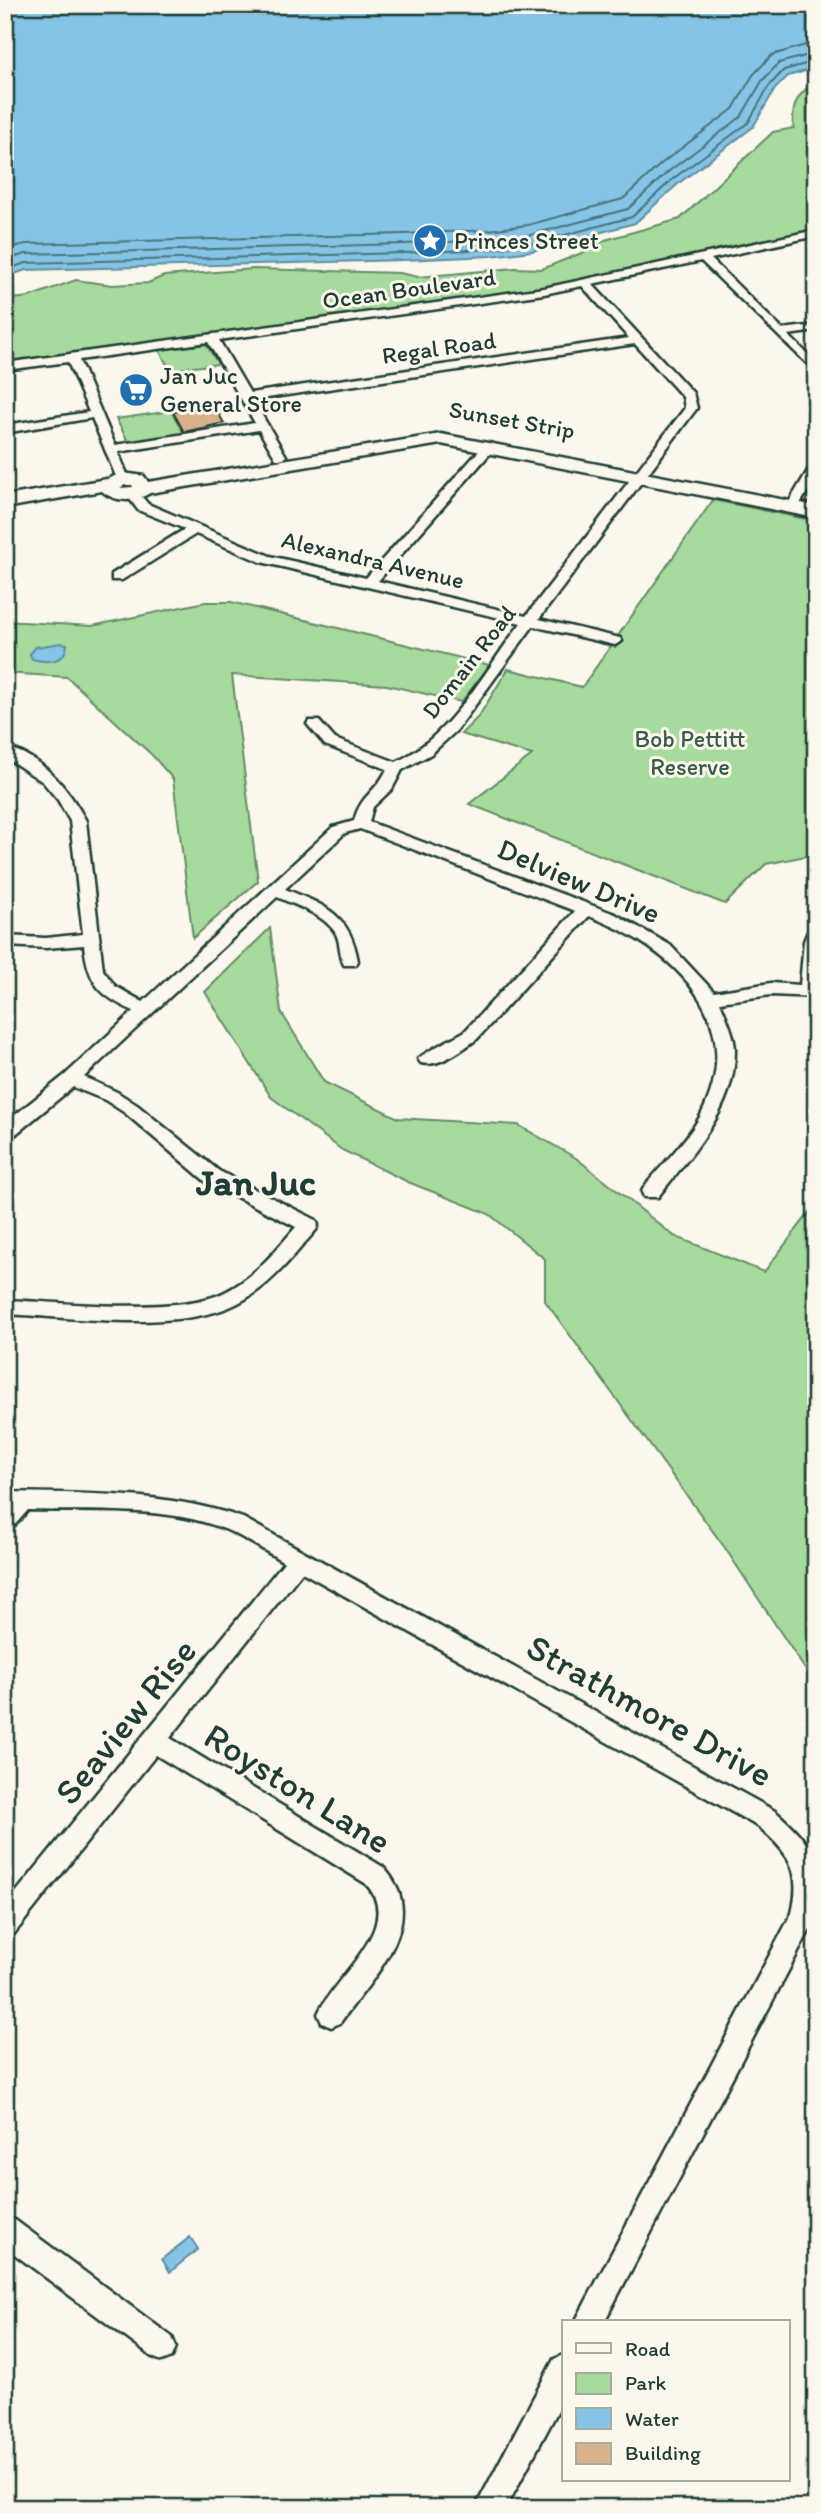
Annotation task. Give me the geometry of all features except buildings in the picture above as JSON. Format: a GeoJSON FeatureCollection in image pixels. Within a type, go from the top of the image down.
{"type":"FeatureCollection","features":[{"type":"Feature","properties":{"kind":"street","name":"Ocean Boulevard"},"geometry":{"type":"LineString","coordinates":[[5,367],[544,291],[816,233]]}},
{"type":"Feature","properties":{"kind":"street"},"geometry":{"type":"LineString","coordinates":[[703,257],[816,369]]}},
{"type":"Feature","properties":{"kind":"street","name":"Domain Road"},"geometry":{"type":"LineString","coordinates":[[361,824],[366,806],[387,786],[396,767],[418,757],[459,719],[692,404],[689,396],[583,281]]}},
{"type":"Feature","properties":{"kind":"street"},"geometry":{"type":"LineString","coordinates":[[779,332],[816,328]]}},
{"type":"Feature","properties":{"kind":"street"},"geometry":{"type":"LineString","coordinates":[[212,338],[280,456]]}},
{"type":"Feature","properties":{"kind":"street","name":"Regal Road"},"geometry":{"type":"LineString","coordinates":[[246,397],[638,340]]}},
{"type":"Feature","properties":{"kind":"street"},"geometry":{"type":"LineString","coordinates":[[72,357],[128,487]]}},
{"type":"Feature","properties":{"kind":"street"},"geometry":{"type":"LineString","coordinates":[[5,429],[96,414]]}},
{"type":"Feature","properties":{"kind":"street"},"geometry":{"type":"LineString","coordinates":[[111,449],[262,426]]}},
{"type":"Feature","properties":{"kind":"street","name":"Sunset Strip"},"geometry":{"type":"LineString","coordinates":[[5,512],[280,456],[415,433],[446,431],[816,512]]}},
{"type":"Feature","properties":{"kind":"street","name":"Sunset Strip"},"geometry":{"type":"LineString","coordinates":[[5,502],[128,487],[430,440],[451,440],[641,474]]}},
{"type":"Feature","properties":{"kind":"street"},"geometry":{"type":"LineString","coordinates":[[369,583],[489,447]]}},
{"type":"Feature","properties":{"kind":"street"},"geometry":{"type":"LineString","coordinates":[[792,507],[816,467]]}},
{"type":"Feature","properties":{"kind":"street","name":"Alexandra Avenue"},"geometry":{"type":"LineString","coordinates":[[128,487],[144,507],[266,559],[615,641]]}},
{"type":"Feature","properties":{"kind":"street"},"geometry":{"type":"LineString","coordinates":[[117,577],[195,530]]}},
{"type":"Feature","properties":{"kind":"street"},"geometry":{"type":"LineString","coordinates":[[314,724],[330,741],[396,767]]}},
{"type":"Feature","properties":{"kind":"street"},"geometry":{"type":"LineString","coordinates":[[5,751],[45,774],[71,807],[78,821],[89,939],[99,980],[118,997],[144,1009]]}},
{"type":"Feature","properties":{"kind":"street"},"geometry":{"type":"LineString","coordinates":[[5,1133],[23,1121],[71,1079],[339,830],[361,824]]}},
{"type":"Feature","properties":{"kind":"street","name":"Delview Drive"},"geometry":{"type":"LineString","coordinates":[[361,824],[627,927],[664,949],[689,971],[710,998],[718,1014],[726,1049],[722,1084],[708,1119],[651,1192]]}},
{"type":"Feature","properties":{"kind":"street"},"geometry":{"type":"LineString","coordinates":[[275,890],[307,904],[331,919],[345,937],[350,961]]}},
{"type":"Feature","properties":{"kind":"street"},"geometry":{"type":"LineString","coordinates":[[427,1059],[449,1050],[471,1035],[586,909]]}},
{"type":"Feature","properties":{"kind":"street"},"geometry":{"type":"LineString","coordinates":[[710,998],[771,989],[812,990],[812,941],[816,931]]}},
{"type":"Feature","properties":{"kind":"street"},"geometry":{"type":"LineString","coordinates":[[5,941],[46,943],[89,939]]}},
{"type":"Feature","properties":{"kind":"street"},"geometry":{"type":"LineString","coordinates":[[5,1307],[167,1313],[209,1308],[227,1301],[256,1283],[309,1225],[225,1184],[199,1166],[131,1109],[111,1096],[71,1079]]}},
{"type":"Feature","properties":{"kind":"street"},"geometry":{"type":"LineString","coordinates":[[5,1112],[23,1121]]}},
{"type":"Feature","properties":{"kind":"street"},"geometry":{"type":"LineString","coordinates":[[5,1521],[14,1502]]}},
{"type":"Feature","properties":{"kind":"street","name":"Strathmore Drive"},"geometry":{"type":"LineString","coordinates":[[14,1502],[192,1510],[235,1524],[767,1819],[787,1836],[807,1872],[810,1894],[799,1925],[590,2320]]}},
{"type":"Feature","properties":{"kind":"street","name":"Seaview Rise"},"geometry":{"type":"LineString","coordinates":[[5,1926],[299,1559]]}},
{"type":"Feature","properties":{"kind":"street","name":"Royston Lane"},"geometry":{"type":"LineString","coordinates":[[154,1741],[374,1875],[384,1886],[391,1907],[387,1931],[331,2014]]}},
{"type":"Feature","properties":{"kind":"street"},"geometry":{"type":"LineString","coordinates":[[5,2230],[162,2347]]}},
{"type":"Feature","properties":{"kind":"street"},"geometry":{"type":"LineString","coordinates":[[490,2508],[562,2373]]}},
{"type":"Feature","properties":{"kind":"green space"},"geometry":{"type":"Polygon","coordinates":[[[816,83],[816,233],[565,287],[5,366],[5,300],[29,297],[76,280],[112,285],[148,283],[164,276],[254,269],[400,273],[418,277],[515,268],[542,269],[594,248],[605,240],[680,219],[773,132],[794,128],[796,101],[816,83]]]}},
{"type":"Feature","properties":{"kind":"green space"},"geometry":{"type":"Polygon","coordinates":[[[206,344],[218,364],[170,370],[159,350],[206,344]]]}},
{"type":"Feature","properties":{"kind":"green space"},"geometry":{"type":"Polygon","coordinates":[[[171,411],[185,435],[129,443],[116,419],[171,411]]]}},
{"type":"Feature","properties":{"kind":"green space","name":"Bob Pettitt Reserve"},"geometry":{"type":"Polygon","coordinates":[[[713,500],[816,521],[816,854],[766,864],[725,904],[469,804],[532,755],[461,734],[479,716],[508,669],[582,687],[713,500]]]}},
{"type":"Feature","properties":{"kind":"green space"},"geometry":{"type":"Polygon","coordinates":[[[205,602],[231,602],[490,665],[461,702],[387,685],[232,675],[258,881],[193,938],[173,779],[152,755],[67,677],[5,673],[5,621],[92,626],[205,602]]]}},
{"type":"Feature","properties":{"kind":"green space"},"geometry":{"type":"Polygon","coordinates":[[[270,928],[281,1012],[324,1082],[398,1118],[518,1125],[576,1158],[674,1236],[764,1272],[816,1204],[816,1686],[725,1548],[545,1301],[545,1259],[489,1214],[408,1182],[342,1150],[271,1097],[205,992],[270,928]]]}},
{"type":"Feature","properties":{"kind":"water"},"geometry":{"type":"Polygon","coordinates":[[[5,5],[816,5],[816,68],[788,76],[775,89],[753,127],[679,183],[635,223],[532,251],[491,256],[404,260],[26,270],[5,277],[5,5]]]}},
{"type":"Feature","properties":{"kind":"water"},"geometry":{"type":"Polygon","coordinates":[[[67,644],[66,650],[59,658],[49,661],[32,659],[30,654],[36,647],[67,644]]]}},
{"type":"Feature","properties":{"kind":"water"},"geometry":{"type":"Polygon","coordinates":[[[190,2237],[198,2249],[170,2272],[162,2259],[190,2237]]]}},
{"type":"Feature","properties":{"kind":"place","name":"Princes Street"},"geometry":{"type":"Point","coordinates":[430,241]}},
{"type":"Feature","properties":{"kind":"place","name":"Jan Juc General Store"},"geometry":{"type":"Point","coordinates":[136,390]}},
{"type":"Feature","properties":{"kind":"district","name":"Jan Juc"},"geometry":{"type":"Point","coordinates":[256,1182]}}]}
